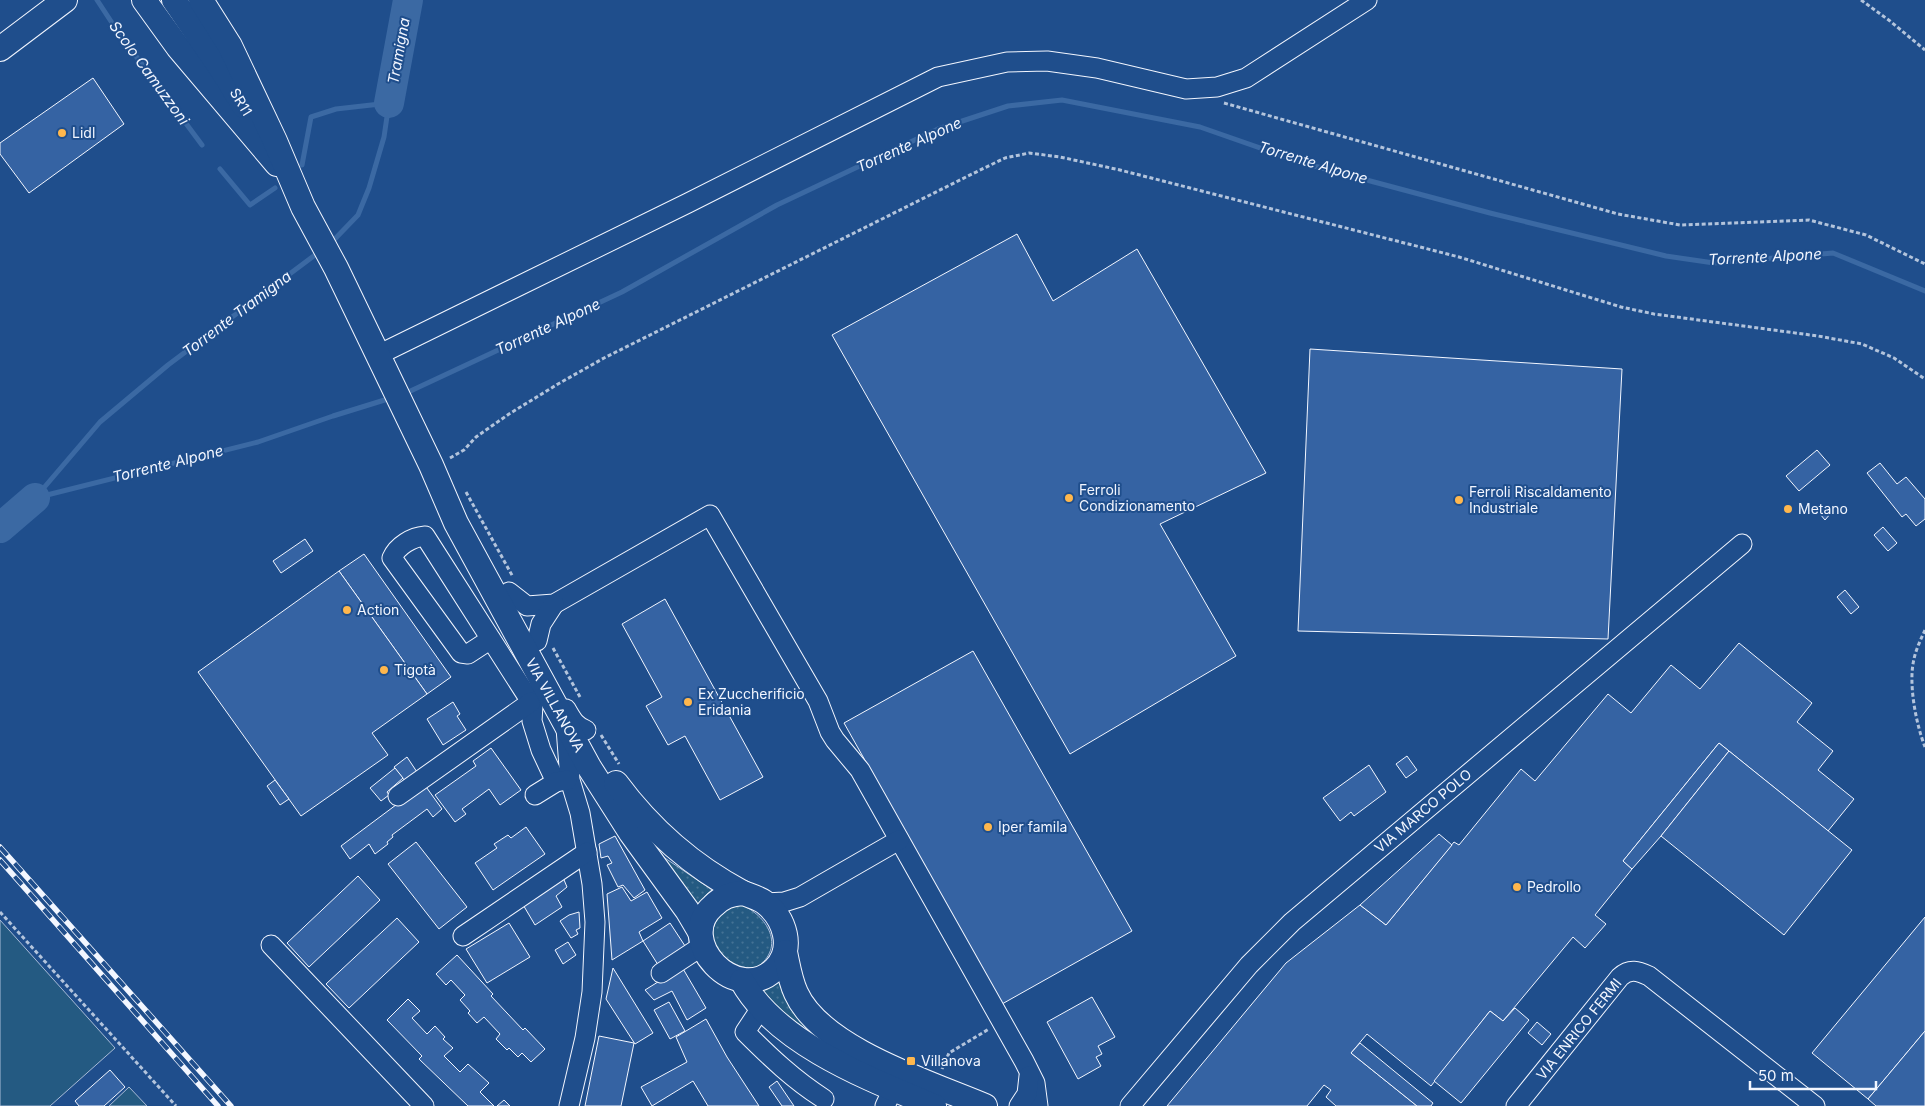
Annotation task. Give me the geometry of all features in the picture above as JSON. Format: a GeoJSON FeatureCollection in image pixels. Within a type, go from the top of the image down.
{"type":"FeatureCollection","features":[{"type":"Feature","properties":{"kind":"main road"},"geometry":{"type":"LineString","coordinates":[[0,49],[65,0]]}},
{"type":"Feature","properties":{"kind":"main road","name":"SR11"},"geometry":{"type":"LineString","coordinates":[[174,0],[222,70],[303,207],[336,268],[378,355]]}},
{"type":"Feature","properties":{"kind":"main road"},"geometry":{"type":"LineString","coordinates":[[201,0],[230,46],[275,141],[303,207]]}},
{"type":"Feature","properties":{"kind":"main road"},"geometry":{"type":"LineString","coordinates":[[144,1],[178,47],[280,168]]}},
{"type":"Feature","properties":{"kind":"main road","name":"VIA VILLANOVA"},"geometry":{"type":"LineString","coordinates":[[378,355],[427,455],[456,523],[538,701],[583,727],[601,785],[632,833],[687,910],[701,939]]}},
{"type":"Feature","properties":{"kind":"main road","name":"VIA VILLANOVA"},"geometry":{"type":"LineString","coordinates":[[427,455],[512,585],[544,643],[583,727],[606,767],[632,805],[688,859],[713,877],[743,893]]}},
{"type":"Feature","properties":{"kind":"main road"},"geometry":{"type":"LineString","coordinates":[[701,939],[704,915],[719,900],[731,894],[743,893]]}},
{"type":"Feature","properties":{"kind":"main road","name":"SR11"},"geometry":{"type":"LineString","coordinates":[[743,893],[766,903],[777,913],[783,927],[786,945],[785,952],[796,993],[800,1001],[819,1023],[843,1042],[900,1071],[985,1106]]}},
{"type":"Feature","properties":{"kind":"main road","name":"SR11"},"geometry":{"type":"LineString","coordinates":[[701,939],[706,954],[724,972],[742,981],[750,996],[760,1008],[780,1025],[889,1098],[934,1106]]}},
{"type":"Feature","properties":{"kind":"main road"},"geometry":{"type":"LineString","coordinates":[[742,981],[752,981],[763,977],[778,965],[785,952]]}},
{"type":"Feature","properties":{"kind":"street"},"geometry":{"type":"LineString","coordinates":[[378,355],[679,208],[938,77],[1007,62],[1047,62],[1097,68],[1186,89],[1217,88],[1246,78],[1368,0]]}},
{"type":"Feature","properties":{"kind":"street"},"geometry":{"type":"LineString","coordinates":[[512,585],[527,606],[554,604],[710,515],[818,701],[830,732],[841,750],[860,770],[1029,1070],[1035,1083],[1038,1106]]}},
{"type":"Feature","properties":{"kind":"street"},"geometry":{"type":"LineString","coordinates":[[491,639],[468,654],[461,652],[392,558],[395,550],[416,537],[426,536],[491,639],[538,701]]}},
{"type":"Feature","properties":{"kind":"street","name":"VIA MARCO POLO"},"geometry":{"type":"LineString","coordinates":[[1130,1106],[1249,965],[1292,922],[1742,544]]}},
{"type":"Feature","properties":{"kind":"street"},"geometry":{"type":"LineString","coordinates":[[544,643],[542,624],[554,604]]}},
{"type":"Feature","properties":{"kind":"street"},"geometry":{"type":"LineString","coordinates":[[538,701],[532,720],[541,750],[563,781],[580,813],[592,884],[595,922],[592,992],[585,1038],[568,1106]]}},
{"type":"Feature","properties":{"kind":"street"},"geometry":{"type":"LineString","coordinates":[[398,796],[538,701]]}},
{"type":"Feature","properties":{"kind":"street"},"geometry":{"type":"LineString","coordinates":[[535,795],[563,781],[583,727]]}},
{"type":"Feature","properties":{"kind":"street"},"geometry":{"type":"LineString","coordinates":[[580,813],[583,799],[587,793],[601,785]]}},
{"type":"Feature","properties":{"kind":"street"},"geometry":{"type":"LineString","coordinates":[[766,903],[784,902],[800,897],[899,840]]}},
{"type":"Feature","properties":{"kind":"street"},"geometry":{"type":"LineString","coordinates":[[463,936],[587,852]]}},
{"type":"Feature","properties":{"kind":"street"},"geometry":{"type":"LineString","coordinates":[[783,927],[788,912],[800,897]]}},
{"type":"Feature","properties":{"kind":"street"},"geometry":{"type":"LineString","coordinates":[[661,972],[701,939]]}},
{"type":"Feature","properties":{"kind":"street"},"geometry":{"type":"LineString","coordinates":[[271,945],[424,1106]]}},
{"type":"Feature","properties":{"kind":"street","name":"VIA ENRICO FERMI"},"geometry":{"type":"LineString","coordinates":[[1516,1106],[1620,977],[1632,970],[1650,976],[1815,1106]]}},
{"type":"Feature","properties":{"kind":"street"},"geometry":{"type":"LineString","coordinates":[[760,1008],[745,1032],[799,1084],[824,1099]]}},
{"type":"Feature","properties":{"kind":"street"},"geometry":{"type":"LineString","coordinates":[[1019,1106],[1027,1094],[1029,1070]]}},
{"type":"Feature","properties":{"kind":"path"},"geometry":{"type":"LineString","coordinates":[[1861,0],[1925,50]]}},
{"type":"Feature","properties":{"kind":"path"},"geometry":{"type":"LineString","coordinates":[[1224,102],[1618,214],[1680,225],[1809,220],[1866,235],[1925,264]]}},
{"type":"Feature","properties":{"kind":"path"},"geometry":{"type":"LineString","coordinates":[[427,455],[448,459],[464,450],[476,438],[510,414],[604,358],[1005,158],[1029,153],[1060,157],[1120,170],[1460,257],[1621,307],[1654,314],[1818,336],[1862,344],[1894,358],[1925,379]]}},
{"type":"Feature","properties":{"kind":"path"},"geometry":{"type":"LineString","coordinates":[[462,484],[512,585]]}},
{"type":"Feature","properties":{"kind":"path"},"geometry":{"type":"LineString","coordinates":[[1925,630],[1914,659],[1912,694],[1919,733],[1925,747]]}},
{"type":"Feature","properties":{"kind":"path"},"geometry":{"type":"LineString","coordinates":[[544,643],[582,702]]}},
{"type":"Feature","properties":{"kind":"path"},"geometry":{"type":"LineString","coordinates":[[583,727],[620,767]]}},
{"type":"Feature","properties":{"kind":"path"},"geometry":{"type":"LineString","coordinates":[[0,912],[176,1106]]}},
{"type":"Feature","properties":{"kind":"path"},"geometry":{"type":"LineString","coordinates":[[949,1053],[992,1027]]}},
{"type":"Feature","properties":{"kind":"path"},"geometry":{"type":"LineString","coordinates":[[935,1067],[950,1074]]}},
{"type":"Feature","properties":{"kind":"shaded area"},"geometry":{"type":"Polygon","coordinates":[[[662,856],[712,890],[698,906],[662,856]]]}},
{"type":"Feature","properties":{"kind":"shaded area"},"geometry":{"type":"Polygon","coordinates":[[[740,904],[758,916],[770,932],[772,941],[770,951],[765,960],[756,968],[743,967],[731,962],[721,954],[715,943],[713,933],[716,922],[725,912],[740,904]]]}},
{"type":"Feature","properties":{"kind":"shaded area"},"geometry":{"type":"Polygon","coordinates":[[[0,920],[115,1048],[50,1106],[0,1106],[0,920]]]}},
{"type":"Feature","properties":{"kind":"shaded area"},"geometry":{"type":"Polygon","coordinates":[[[780,979],[829,1045],[810,1033],[758,990],[770,987],[780,979]]]}},
{"type":"Feature","properties":{"kind":"shaded area"},"geometry":{"type":"Polygon","coordinates":[[[129,1087],[147,1106],[109,1106],[129,1087]]]}},
{"type":"Feature","properties":{"kind":"building","name":"Lidl"},"geometry":{"type":"Polygon","coordinates":[[[93,78],[124,124],[29,193],[0,154],[0,143],[93,78]]]}},
{"type":"Feature","properties":{"kind":"building","name":"Ferroli Condizionamento"},"geometry":{"type":"Polygon","coordinates":[[[1017,234],[1053,301],[1137,249],[1266,473],[1160,524],[1236,656],[1070,754],[832,335],[1017,234]]]}},
{"type":"Feature","properties":{"kind":"building","name":"Ferroli Riscaldamento Industriale"},"geometry":{"type":"Polygon","coordinates":[[[1310,349],[1622,369],[1608,639],[1298,631],[1310,349]]]}},
{"type":"Feature","properties":{"kind":"building"},"geometry":{"type":"Polygon","coordinates":[[[1817,450],[1830,465],[1799,491],[1786,476],[1817,450]]]}},
{"type":"Feature","properties":{"kind":"building"},"geometry":{"type":"Polygon","coordinates":[[[1880,463],[1897,484],[1906,477],[1925,499],[1925,519],[1916,526],[1906,514],[1902,517],[1867,473],[1880,463]]]}},
{"type":"Feature","properties":{"kind":"building"},"geometry":{"type":"Polygon","coordinates":[[[1825,508],[1831,513],[1825,520],[1820,514],[1825,508]]]}},
{"type":"Feature","properties":{"kind":"building"},"geometry":{"type":"Polygon","coordinates":[[[1883,527],[1897,543],[1888,551],[1874,535],[1883,527]]]}},
{"type":"Feature","properties":{"kind":"building"},"geometry":{"type":"Polygon","coordinates":[[[305,539],[313,551],[281,573],[273,561],[305,539]]]}},
{"type":"Feature","properties":{"kind":"building"},"geometry":{"type":"Polygon","coordinates":[[[364,554],[451,677],[427,694],[339,571],[364,554]]]}},
{"type":"Feature","properties":{"kind":"building"},"geometry":{"type":"Polygon","coordinates":[[[339,571],[427,694],[372,733],[388,755],[301,816],[198,672],[339,571]]]}},
{"type":"Feature","properties":{"kind":"building"},"geometry":{"type":"Polygon","coordinates":[[[1845,590],[1859,607],[1851,614],[1837,597],[1845,590]]]}},
{"type":"Feature","properties":{"kind":"building","name":"Ex Zuccherificio Eridania"},"geometry":{"type":"Polygon","coordinates":[[[665,599],[763,777],[720,800],[685,736],[668,745],[646,706],[662,697],[622,624],[665,599]]]}},
{"type":"Feature","properties":{"kind":"building","name":"Pedrollo"},"geometry":{"type":"Polygon","coordinates":[[[1739,643],[1812,703],[1797,722],[1833,751],[1818,770],[1854,799],[1828,831],[1719,743],[1623,861],[1632,869],[1595,915],[1606,924],[1585,948],[1573,937],[1503,1021],[1490,1011],[1431,1086],[1367,1034],[1351,1053],[1417,1106],[1336,1106],[1326,1097],[1331,1090],[1324,1085],[1307,1106],[1167,1106],[1286,963],[1360,905],[1386,925],[1454,842],[1459,845],[1521,769],[1535,781],[1608,694],[1631,713],[1671,665],[1700,689],[1739,643]]]}},
{"type":"Feature","properties":{"kind":"building"},"geometry":{"type":"Polygon","coordinates":[[[973,651],[1132,931],[1002,1004],[844,723],[973,651]]]}},
{"type":"Feature","properties":{"kind":"building"},"geometry":{"type":"Polygon","coordinates":[[[453,702],[460,714],[457,716],[466,730],[443,745],[427,719],[453,702]]]}},
{"type":"Feature","properties":{"kind":"building"},"geometry":{"type":"Polygon","coordinates":[[[1719,743],[1729,751],[1632,869],[1623,861],[1719,743]]]}},
{"type":"Feature","properties":{"kind":"building"},"geometry":{"type":"Polygon","coordinates":[[[491,748],[521,790],[500,805],[489,789],[462,809],[466,814],[455,822],[435,795],[476,766],[473,761],[491,748]]]}},
{"type":"Feature","properties":{"kind":"building"},"geometry":{"type":"Polygon","coordinates":[[[1729,751],[1852,850],[1784,935],[1661,836],[1729,751]]]}},
{"type":"Feature","properties":{"kind":"building"},"geometry":{"type":"Polygon","coordinates":[[[1407,756],[1417,770],[1406,778],[1396,764],[1407,756]]]}},
{"type":"Feature","properties":{"kind":"building"},"geometry":{"type":"Polygon","coordinates":[[[407,757],[417,772],[405,781],[394,767],[407,757]]]}},
{"type":"Feature","properties":{"kind":"building"},"geometry":{"type":"Polygon","coordinates":[[[1369,765],[1386,792],[1354,816],[1351,812],[1340,821],[1323,798],[1369,765]]]}},
{"type":"Feature","properties":{"kind":"building"},"geometry":{"type":"Polygon","coordinates":[[[395,768],[403,778],[387,792],[389,795],[381,801],[370,788],[395,768]]]}},
{"type":"Feature","properties":{"kind":"building"},"geometry":{"type":"Polygon","coordinates":[[[275,780],[289,799],[280,805],[267,786],[275,780]]]}},
{"type":"Feature","properties":{"kind":"building"},"geometry":{"type":"Polygon","coordinates":[[[424,784],[442,809],[433,817],[427,809],[392,835],[393,837],[387,842],[388,844],[375,854],[369,844],[350,859],[341,846],[424,784]]]}},
{"type":"Feature","properties":{"kind":"building"},"geometry":{"type":"Polygon","coordinates":[[[526,827],[545,854],[493,890],[475,863],[497,848],[494,844],[508,835],[511,838],[526,827]]]}},
{"type":"Feature","properties":{"kind":"building"},"geometry":{"type":"Polygon","coordinates":[[[1439,834],[1452,845],[1386,925],[1360,905],[1439,834]]]}},
{"type":"Feature","properties":{"kind":"building"},"geometry":{"type":"Polygon","coordinates":[[[615,836],[645,890],[634,898],[623,885],[618,887],[607,865],[612,863],[608,856],[601,858],[599,844],[615,836]]]}},
{"type":"Feature","properties":{"kind":"building"},"geometry":{"type":"Polygon","coordinates":[[[416,842],[467,907],[439,929],[388,864],[416,842]]]}},
{"type":"Feature","properties":{"kind":"building"},"geometry":{"type":"Polygon","coordinates":[[[562,875],[567,887],[556,896],[562,907],[535,925],[522,903],[562,875]]]}},
{"type":"Feature","properties":{"kind":"building"},"geometry":{"type":"Polygon","coordinates":[[[358,876],[380,900],[309,967],[287,943],[358,876]]]}},
{"type":"Feature","properties":{"kind":"building"},"geometry":{"type":"Polygon","coordinates":[[[622,887],[631,901],[647,892],[662,918],[639,932],[643,941],[612,960],[607,894],[622,887]]]}},
{"type":"Feature","properties":{"kind":"building"},"geometry":{"type":"Polygon","coordinates":[[[579,912],[580,928],[576,930],[578,934],[571,938],[560,921],[569,915],[579,912]]]}},
{"type":"Feature","properties":{"kind":"building"},"geometry":{"type":"Polygon","coordinates":[[[1925,917],[1925,1031],[1868,1099],[1812,1053],[1925,917]]]}},
{"type":"Feature","properties":{"kind":"building"},"geometry":{"type":"Polygon","coordinates":[[[397,918],[419,942],[349,1008],[326,984],[397,918]]]}},
{"type":"Feature","properties":{"kind":"building"},"geometry":{"type":"Polygon","coordinates":[[[509,923],[530,957],[487,983],[466,949],[509,923]]]}},
{"type":"Feature","properties":{"kind":"building"},"geometry":{"type":"Polygon","coordinates":[[[670,923],[687,949],[660,968],[643,941],[670,923]]]}},
{"type":"Feature","properties":{"kind":"building"},"geometry":{"type":"Polygon","coordinates":[[[568,942],[576,955],[563,964],[555,950],[568,942]]]}},
{"type":"Feature","properties":{"kind":"building"},"geometry":{"type":"Polygon","coordinates":[[[457,955],[493,994],[491,996],[523,1030],[525,1028],[545,1049],[531,1062],[522,1053],[518,1057],[509,1048],[507,1050],[496,1039],[500,1034],[484,1017],[477,1023],[468,1013],[470,1011],[460,1000],[465,995],[451,980],[446,985],[436,974],[457,955]]]}},
{"type":"Feature","properties":{"kind":"building"},"geometry":{"type":"Polygon","coordinates":[[[682,967],[706,1008],[687,1020],[672,991],[654,1000],[645,990],[682,967]]]}},
{"type":"Feature","properties":{"kind":"building"},"geometry":{"type":"Polygon","coordinates":[[[613,968],[653,1033],[635,1044],[606,999],[613,968]]]}},
{"type":"Feature","properties":{"kind":"building"},"geometry":{"type":"Polygon","coordinates":[[[1092,997],[1115,1037],[1098,1046],[1102,1054],[1096,1057],[1101,1066],[1078,1079],[1047,1022],[1092,997]]]}},
{"type":"Feature","properties":{"kind":"building"},"geometry":{"type":"Polygon","coordinates":[[[408,999],[420,1011],[412,1018],[427,1034],[435,1026],[445,1037],[443,1039],[453,1048],[444,1056],[460,1072],[468,1064],[489,1083],[480,1092],[494,1106],[468,1106],[419,1059],[422,1056],[387,1020],[408,999]]]}},
{"type":"Feature","properties":{"kind":"building"},"geometry":{"type":"Polygon","coordinates":[[[669,1002],[685,1031],[670,1039],[654,1010],[669,1002]]]}},
{"type":"Feature","properties":{"kind":"building"},"geometry":{"type":"Polygon","coordinates":[[[1515,1008],[1529,1020],[1461,1103],[1434,1081],[1490,1011],[1503,1021],[1515,1008]]]}},
{"type":"Feature","properties":{"kind":"building"},"geometry":{"type":"Polygon","coordinates":[[[706,1019],[727,1057],[759,1106],[708,1106],[693,1081],[652,1106],[641,1087],[687,1062],[676,1037],[706,1019]]]}},
{"type":"Feature","properties":{"kind":"building"},"geometry":{"type":"Polygon","coordinates":[[[1537,1022],[1551,1034],[1542,1045],[1528,1033],[1537,1022]]]}},
{"type":"Feature","properties":{"kind":"building"},"geometry":{"type":"Polygon","coordinates":[[[1925,1031],[1925,1106],[1876,1106],[1868,1099],[1925,1031]]]}},
{"type":"Feature","properties":{"kind":"building"},"geometry":{"type":"Polygon","coordinates":[[[599,1036],[634,1043],[621,1106],[585,1106],[599,1036]]]}},
{"type":"Feature","properties":{"kind":"building"},"geometry":{"type":"Polygon","coordinates":[[[1360,1043],[1433,1103],[1431,1106],[1417,1106],[1351,1053],[1360,1043]]]}},
{"type":"Feature","properties":{"kind":"building"},"geometry":{"type":"Polygon","coordinates":[[[110,1070],[125,1087],[104,1106],[79,1106],[75,1101],[110,1070]]]}},
{"type":"Feature","properties":{"kind":"building"},"geometry":{"type":"Polygon","coordinates":[[[777,1081],[794,1106],[782,1106],[769,1087],[777,1081]]]}},
{"type":"Feature","properties":{"kind":"building"},"geometry":{"type":"Polygon","coordinates":[[[504,1100],[510,1106],[497,1106],[504,1100]]]}},
{"type":"Feature","properties":{"kind":"waterway","name":"Scolo Camuzzoni"},"geometry":{"type":"LineString","coordinates":[[97,0],[118,32],[202,145]]}},
{"type":"Feature","properties":{"kind":"waterway","name":"Tramigna"},"geometry":{"type":"LineString","coordinates":[[389,103],[408,0]]}},
{"type":"Feature","properties":{"kind":"waterway","name":"Torrente Alpone"},"geometry":{"type":"LineString","coordinates":[[404,394],[622,292],[777,205],[938,129],[1008,106],[1062,100],[1200,127],[1303,163],[1490,213],[1666,256],[1714,263],[1833,253],[1925,291]]}},
{"type":"Feature","properties":{"kind":"waterway","name":"Torrente Tramigna"},"geometry":{"type":"LineString","coordinates":[[302,165],[311,117],[336,109],[389,103],[384,137],[369,188],[358,215],[330,244]]}},
{"type":"Feature","properties":{"kind":"waterway","name":"Scolo Camuzzoni"},"geometry":{"type":"LineString","coordinates":[[220,169],[250,205],[275,188]]}},
{"type":"Feature","properties":{"kind":"waterway","name":"Torrente Tramigna"},"geometry":{"type":"LineString","coordinates":[[36,497],[100,422],[168,365],[319,252]]}},
{"type":"Feature","properties":{"kind":"waterway","name":"Torrente Alpone"},"geometry":{"type":"LineString","coordinates":[[35,498],[258,442],[391,398]]}},
{"type":"Feature","properties":{"kind":"waterway","name":"Torrente Alpone"},"geometry":{"type":"LineString","coordinates":[[0,528],[35,498]]}},
{"type":"Feature","properties":{"kind":"railway"},"geometry":{"type":"LineString","coordinates":[[0,847],[231,1106]]}},
{"type":"Feature","properties":{"kind":"railway"},"geometry":{"type":"LineString","coordinates":[[0,860],[218,1106]]}},
{"type":"Feature","properties":{"kind":"place","name":"Lidl"},"geometry":{"type":"Point","coordinates":[62,133]}},
{"type":"Feature","properties":{"kind":"place","name":"Ferroli Condizionamento"},"geometry":{"type":"Point","coordinates":[1069,498]}},
{"type":"Feature","properties":{"kind":"place","name":"Ferroli Riscaldamento Industriale"},"geometry":{"type":"Point","coordinates":[1459,500]}},
{"type":"Feature","properties":{"kind":"place","name":"Metano"},"geometry":{"type":"Point","coordinates":[1788,509]}},
{"type":"Feature","properties":{"kind":"place","name":"Action"},"geometry":{"type":"Point","coordinates":[347,610]}},
{"type":"Feature","properties":{"kind":"place","name":"Tigotà"},"geometry":{"type":"Point","coordinates":[384,670]}},
{"type":"Feature","properties":{"kind":"place","name":"Ex Zuccherificio Eridania"},"geometry":{"type":"Point","coordinates":[688,702]}},
{"type":"Feature","properties":{"kind":"place","name":"Iper famila"},"geometry":{"type":"Point","coordinates":[988,827]}},
{"type":"Feature","properties":{"kind":"place","name":"Pedrollo"},"geometry":{"type":"Point","coordinates":[1517,887]}},
{"type":"Feature","properties":{"kind":"place","name":"Villanova"},"geometry":{"type":"Point","coordinates":[911,1061]}}]}
